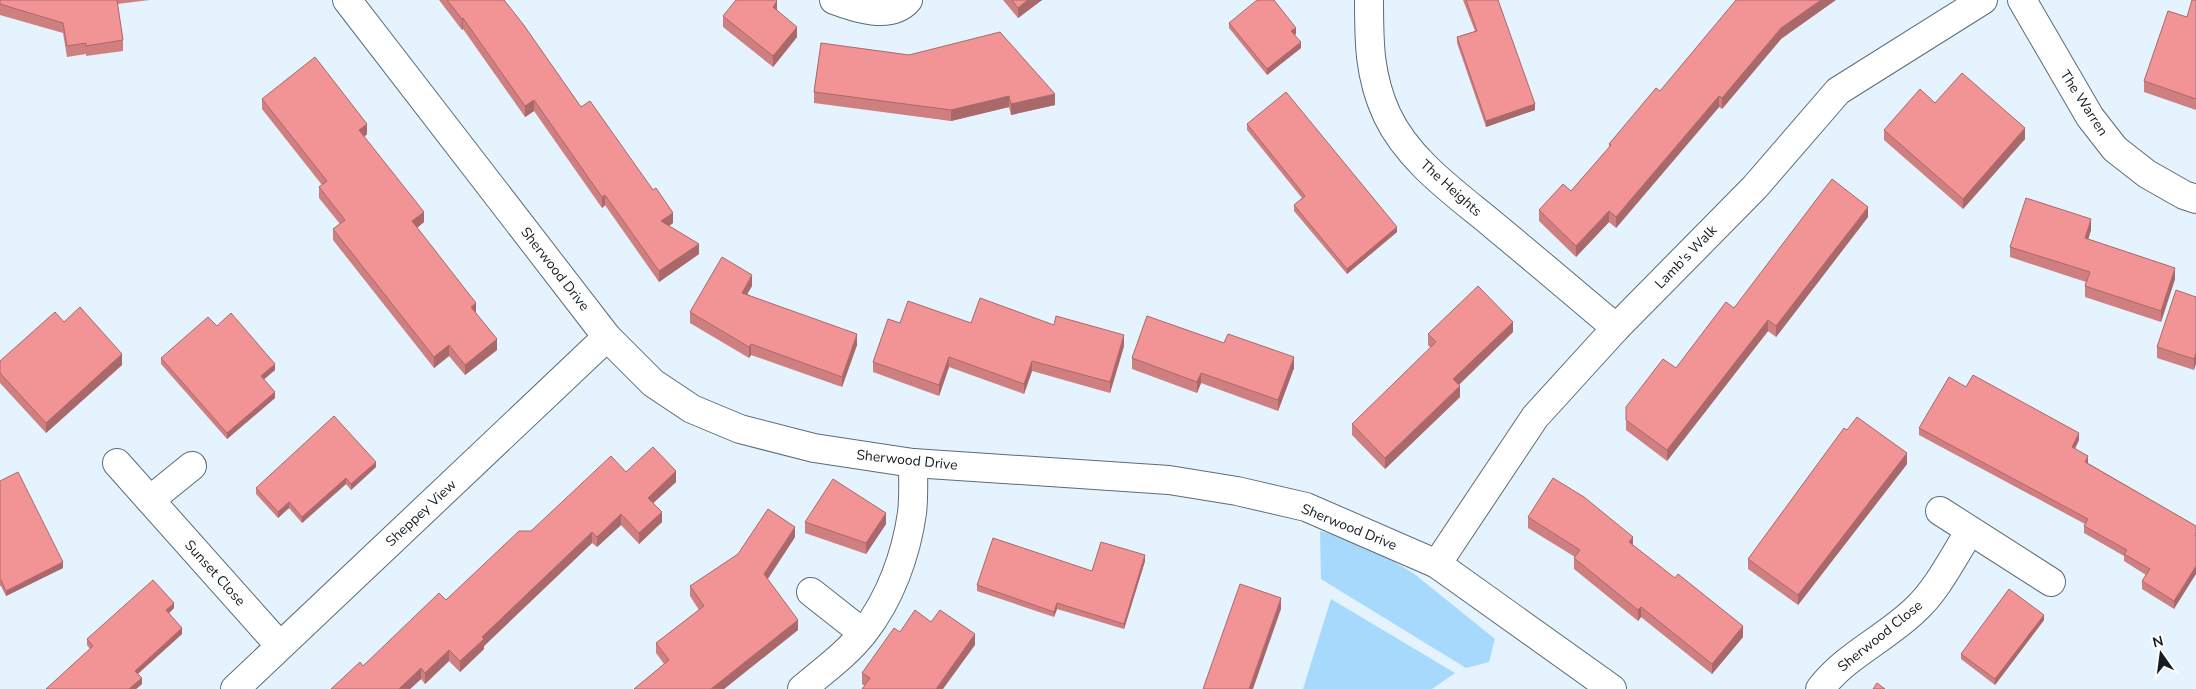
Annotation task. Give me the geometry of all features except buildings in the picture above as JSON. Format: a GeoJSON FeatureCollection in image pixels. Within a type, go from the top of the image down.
{"type":"FeatureCollection","features":[{"type":"Feature","properties":{"kind":"street","name":"Sherwood Drive"},"geometry":{"type":"LineString","coordinates":[[347,0],[607,336],[653,383],[692,409],[740,429],[814,448],[914,463],[1169,480],[1237,491],[1306,507],[1437,564],[1612,689]]}},
{"type":"Feature","properties":{"kind":"street"},"geometry":{"type":"LineString","coordinates":[[834,0],[855,8],[884,11],[898,7],[908,0]]}},
{"type":"Feature","properties":{"kind":"street","name":"The Heights"},"geometry":{"type":"LineString","coordinates":[[1369,0],[1369,56],[1375,84],[1387,115],[1402,142],[1464,201],[1616,328]]}},
{"type":"Feature","properties":{"kind":"street","name":"Lamb's Walk"},"geometry":{"type":"LineString","coordinates":[[1437,564],[1535,417],[1616,328],[1755,187],[1838,91],[1983,0]]}},
{"type":"Feature","properties":{"kind":"street","name":"The Warren"},"geometry":{"type":"LineString","coordinates":[[2022,0],[2090,117],[2115,149],[2147,174],[2184,195],[2196,199]]}},
{"type":"Feature","properties":{"kind":"street","name":"Sheppey View"},"geometry":{"type":"LineString","coordinates":[[235,689],[607,336]]}},
{"type":"Feature","properties":{"kind":"street","name":"Sunset Close"},"geometry":{"type":"LineString","coordinates":[[117,463],[280,646]]}},
{"type":"Feature","properties":{"kind":"street"},"geometry":{"type":"LineString","coordinates":[[802,689],[840,657],[863,633],[880,608],[893,582],[905,545],[912,512],[914,463]]}},
{"type":"Feature","properties":{"kind":"street"},"geometry":{"type":"LineString","coordinates":[[150,500],[192,466]]}},
{"type":"Feature","properties":{"kind":"street"},"geometry":{"type":"LineString","coordinates":[[1940,511],[2050,582]]}},
{"type":"Feature","properties":{"kind":"street","name":"Sherwood Close"},"geometry":{"type":"LineString","coordinates":[[1820,689],[1844,664],[1914,611],[1930,595],[1970,531]]}},
{"type":"Feature","properties":{"kind":"street"},"geometry":{"type":"LineString","coordinates":[[811,592],[863,633]]}},
{"type":"Feature","properties":{"kind":"shaded area"},"geometry":{"type":"Polygon","coordinates":[[[1320,531],[1363,543],[1413,573],[1495,639],[1489,662],[1466,668],[1321,579],[1320,531]]]}},
{"type":"Feature","properties":{"kind":"shaded area"},"geometry":{"type":"Polygon","coordinates":[[[1331,599],[1455,673],[1432,689],[1303,689],[1331,599]]]}}]}
